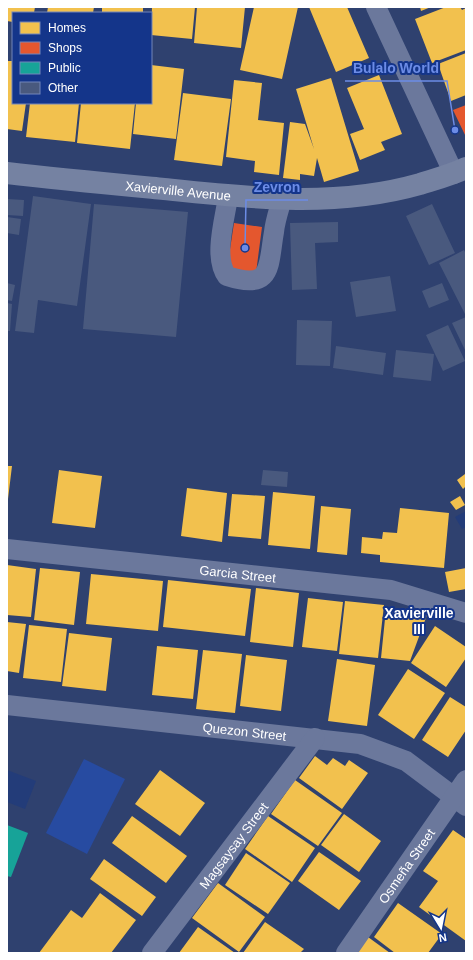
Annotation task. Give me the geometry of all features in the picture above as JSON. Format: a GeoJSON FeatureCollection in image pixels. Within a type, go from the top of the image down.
{"type":"FeatureCollection","features":[{"type":"Feature","properties":{"kind":"main road","name":"Xavierville Avenue"},"geometry":{"type":"LineString","coordinates":[[7,173],[228,197],[282,199],[348,198],[368,195],[403,188],[460,170]]}},
{"type":"Feature","properties":{"kind":"street"},"geometry":{"type":"LineString","coordinates":[[376,7],[460,170]]}},
{"type":"Feature","properties":{"kind":"street"},"geometry":{"type":"LineString","coordinates":[[228,197],[220,246],[223,270],[227,276],[248,280],[260,278],[265,274],[269,266],[274,232],[282,199]]}},
{"type":"Feature","properties":{"kind":"street","name":"Garcia Street"},"geometry":{"type":"LineString","coordinates":[[7,549],[391,590],[466,613]]}},
{"type":"Feature","properties":{"kind":"street","name":"Quezon Street"},"geometry":{"type":"LineString","coordinates":[[7,705],[360,744],[406,762],[460,802]]}},
{"type":"Feature","properties":{"kind":"street","name":"Magsaysay Street"},"geometry":{"type":"LineString","coordinates":[[152,953],[315,738]]}},
{"type":"Feature","properties":{"kind":"street","name":"Osmeña Street"},"geometry":{"type":"LineString","coordinates":[[346,953],[460,802],[466,780]]}},
{"type":"Feature","properties":{"kind":"shaded area"},"geometry":{"type":"Polygon","coordinates":[[[466,511],[466,527],[462,529],[455,517],[466,511]]]}},
{"type":"Feature","properties":{"kind":"shaded area"},"geometry":{"type":"Polygon","coordinates":[[[84,759],[125,779],[87,854],[46,833],[84,759]]]}},
{"type":"Feature","properties":{"kind":"shaded area"},"geometry":{"type":"Polygon","coordinates":[[[7,770],[36,781],[25,809],[7,802],[7,770]]]}},
{"type":"Feature","properties":{"kind":"building: Homes"},"geometry":{"type":"Polygon","coordinates":[[[7,7],[35,7],[34,12],[12,12],[12,22],[7,21],[7,7]]]}},
{"type":"Feature","properties":{"kind":"building: Homes"},"geometry":{"type":"Polygon","coordinates":[[[48,7],[94,7],[93,12],[47,12],[48,7]]]}},
{"type":"Feature","properties":{"kind":"building: Homes"},"geometry":{"type":"Polygon","coordinates":[[[102,7],[143,7],[143,12],[102,12],[102,7]]]}},
{"type":"Feature","properties":{"kind":"building: Homes"},"geometry":{"type":"Polygon","coordinates":[[[152,7],[195,7],[192,39],[152,35],[152,7]]]}},
{"type":"Feature","properties":{"kind":"building: Homes"},"geometry":{"type":"Polygon","coordinates":[[[197,7],[245,7],[241,48],[194,43],[197,7]]]}},
{"type":"Feature","properties":{"kind":"building: Homes"},"geometry":{"type":"Polygon","coordinates":[[[254,7],[298,7],[282,79],[240,70],[254,7]]]}},
{"type":"Feature","properties":{"kind":"building: Homes"},"geometry":{"type":"Polygon","coordinates":[[[309,7],[347,7],[369,58],[336,72],[309,7]]]}},
{"type":"Feature","properties":{"kind":"building: Homes"},"geometry":{"type":"Polygon","coordinates":[[[420,7],[431,7],[421,11],[420,7]]]}},
{"type":"Feature","properties":{"kind":"building: Homes"},"geometry":{"type":"Polygon","coordinates":[[[446,7],[460,7],[462,10],[466,8],[466,50],[432,63],[415,19],[446,7]]]}},
{"type":"Feature","properties":{"kind":"building: Homes"},"geometry":{"type":"Polygon","coordinates":[[[466,53],[466,95],[451,101],[438,64],[466,53]]]}},
{"type":"Feature","properties":{"kind":"building: Homes"},"geometry":{"type":"Polygon","coordinates":[[[7,61],[12,61],[12,104],[26,104],[22,131],[7,129],[7,61]]]}},
{"type":"Feature","properties":{"kind":"building: Homes"},"geometry":{"type":"Polygon","coordinates":[[[152,65],[184,69],[176,139],[133,134],[136,104],[152,104],[152,65]]]}},
{"type":"Feature","properties":{"kind":"building: Homes"},"geometry":{"type":"Polygon","coordinates":[[[379,75],[402,134],[381,142],[385,150],[360,160],[350,134],[364,129],[347,88],[379,75]]]}},
{"type":"Feature","properties":{"kind":"building: Homes"},"geometry":{"type":"Polygon","coordinates":[[[331,78],[359,171],[324,182],[317,158],[314,176],[300,174],[300,180],[283,178],[290,122],[305,124],[314,149],[296,89],[331,78]]]}},
{"type":"Feature","properties":{"kind":"building: Homes"},"geometry":{"type":"Polygon","coordinates":[[[234,80],[262,83],[258,120],[284,123],[279,175],[254,172],[255,161],[226,157],[234,80]]]}},
{"type":"Feature","properties":{"kind":"building: Homes"},"geometry":{"type":"Polygon","coordinates":[[[183,93],[231,99],[222,166],[174,160],[183,93]]]}},
{"type":"Feature","properties":{"kind":"building: Homes"},"geometry":{"type":"Polygon","coordinates":[[[30,104],[79,104],[75,142],[26,137],[30,104]]]}},
{"type":"Feature","properties":{"kind":"building: Homes"},"geometry":{"type":"Polygon","coordinates":[[[81,104],[135,104],[130,149],[77,143],[81,104]]]}},
{"type":"Feature","properties":{"kind":"building: Homes"},"geometry":{"type":"Polygon","coordinates":[[[7,466],[12,466],[8,499],[7,499],[7,466]]]}},
{"type":"Feature","properties":{"kind":"building: Homes"},"geometry":{"type":"Polygon","coordinates":[[[59,470],[102,476],[95,528],[52,523],[59,470]]]}},
{"type":"Feature","properties":{"kind":"building: Homes"},"geometry":{"type":"Polygon","coordinates":[[[465,474],[466,486],[463,489],[457,480],[465,474]]]}},
{"type":"Feature","properties":{"kind":"building: Homes"},"geometry":{"type":"Polygon","coordinates":[[[187,488],[227,493],[222,542],[181,536],[187,488]]]}},
{"type":"Feature","properties":{"kind":"building: Homes"},"geometry":{"type":"Polygon","coordinates":[[[273,492],[315,496],[310,549],[268,545],[273,492]]]}},
{"type":"Feature","properties":{"kind":"building: Homes"},"geometry":{"type":"Polygon","coordinates":[[[232,494],[265,496],[261,539],[228,536],[232,494]]]}},
{"type":"Feature","properties":{"kind":"building: Homes"},"geometry":{"type":"Polygon","coordinates":[[[460,496],[465,505],[456,510],[450,502],[460,496]]]}},
{"type":"Feature","properties":{"kind":"building: Homes"},"geometry":{"type":"Polygon","coordinates":[[[321,506],[351,509],[347,555],[317,552],[321,506]]]}},
{"type":"Feature","properties":{"kind":"building: Homes"},"geometry":{"type":"Polygon","coordinates":[[[400,508],[449,513],[444,568],[380,562],[380,555],[361,553],[362,537],[382,539],[383,532],[397,533],[400,508]]]}},
{"type":"Feature","properties":{"kind":"building: Homes"},"geometry":{"type":"Polygon","coordinates":[[[7,565],[36,569],[31,617],[7,615],[7,565]]]}},
{"type":"Feature","properties":{"kind":"building: Homes"},"geometry":{"type":"Polygon","coordinates":[[[40,568],[80,572],[74,625],[34,620],[40,568]]]}},
{"type":"Feature","properties":{"kind":"building: Homes"},"geometry":{"type":"Polygon","coordinates":[[[466,568],[466,589],[449,592],[445,572],[466,568]]]}},
{"type":"Feature","properties":{"kind":"building: Homes"},"geometry":{"type":"Polygon","coordinates":[[[91,574],[163,581],[158,631],[86,624],[91,574]]]}},
{"type":"Feature","properties":{"kind":"building: Homes"},"geometry":{"type":"Polygon","coordinates":[[[168,580],[251,589],[245,636],[163,627],[168,580]]]}},
{"type":"Feature","properties":{"kind":"building: Homes"},"geometry":{"type":"Polygon","coordinates":[[[256,588],[299,593],[293,647],[250,642],[256,588]]]}},
{"type":"Feature","properties":{"kind":"building: Homes"},"geometry":{"type":"Polygon","coordinates":[[[308,598],[343,602],[337,651],[302,647],[308,598]]]}},
{"type":"Feature","properties":{"kind":"building: Homes"},"geometry":{"type":"Polygon","coordinates":[[[345,601],[384,605],[378,658],[339,654],[345,601]]]}},
{"type":"Feature","properties":{"kind":"building: Homes"},"geometry":{"type":"Polygon","coordinates":[[[386,609],[427,615],[410,661],[381,658],[386,609]]]}},
{"type":"Feature","properties":{"kind":"building: Homes"},"geometry":{"type":"Polygon","coordinates":[[[7,622],[26,624],[19,673],[7,671],[7,622]]]}},
{"type":"Feature","properties":{"kind":"building: Homes"},"geometry":{"type":"Polygon","coordinates":[[[29,625],[67,629],[61,682],[23,678],[29,625]]]}},
{"type":"Feature","properties":{"kind":"building: Homes"},"geometry":{"type":"Polygon","coordinates":[[[435,626],[466,647],[466,658],[446,687],[411,663],[435,626]]]}},
{"type":"Feature","properties":{"kind":"building: Homes"},"geometry":{"type":"Polygon","coordinates":[[[69,633],[112,638],[106,691],[62,686],[69,633]]]}},
{"type":"Feature","properties":{"kind":"building: Homes"},"geometry":{"type":"Polygon","coordinates":[[[157,646],[198,650],[193,699],[152,695],[157,646]]]}},
{"type":"Feature","properties":{"kind":"building: Homes"},"geometry":{"type":"Polygon","coordinates":[[[203,650],[242,654],[235,713],[196,709],[203,650]]]}},
{"type":"Feature","properties":{"kind":"building: Homes"},"geometry":{"type":"Polygon","coordinates":[[[246,655],[287,660],[281,711],[240,706],[246,655]]]}},
{"type":"Feature","properties":{"kind":"building: Homes"},"geometry":{"type":"Polygon","coordinates":[[[337,659],[375,665],[367,726],[328,721],[337,659]]]}},
{"type":"Feature","properties":{"kind":"building: Homes"},"geometry":{"type":"Polygon","coordinates":[[[408,669],[445,693],[414,739],[378,715],[408,669]]]}},
{"type":"Feature","properties":{"kind":"building: Homes"},"geometry":{"type":"Polygon","coordinates":[[[450,697],[466,707],[466,730],[448,757],[422,740],[450,697]]]}},
{"type":"Feature","properties":{"kind":"building: Homes"},"geometry":{"type":"Polygon","coordinates":[[[315,756],[327,765],[333,758],[345,766],[349,760],[368,773],[342,809],[299,778],[315,756]]]}},
{"type":"Feature","properties":{"kind":"building: Homes"},"geometry":{"type":"Polygon","coordinates":[[[160,770],[205,803],[180,836],[135,804],[160,770]]]}},
{"type":"Feature","properties":{"kind":"building: Homes"},"geometry":{"type":"Polygon","coordinates":[[[295,780],[342,813],[318,846],[271,814],[295,780]]]}},
{"type":"Feature","properties":{"kind":"building: Homes"},"geometry":{"type":"Polygon","coordinates":[[[344,814],[381,841],[359,872],[321,845],[344,814]]]}},
{"type":"Feature","properties":{"kind":"building: Homes"},"geometry":{"type":"Polygon","coordinates":[[[132,816],[187,856],[166,883],[112,843],[132,816]]]}},
{"type":"Feature","properties":{"kind":"building: Homes"},"geometry":{"type":"Polygon","coordinates":[[[268,816],[315,848],[292,882],[245,849],[268,816]]]}},
{"type":"Feature","properties":{"kind":"building: Homes"},"geometry":{"type":"Polygon","coordinates":[[[453,830],[466,839],[466,941],[419,907],[438,881],[423,871],[453,830]]]}},
{"type":"Feature","properties":{"kind":"building: Homes"},"geometry":{"type":"Polygon","coordinates":[[[319,852],[361,881],[339,910],[298,881],[319,852]]]}},
{"type":"Feature","properties":{"kind":"building: Homes"},"geometry":{"type":"Polygon","coordinates":[[[246,853],[290,883],[268,914],[225,885],[246,853]]]}},
{"type":"Feature","properties":{"kind":"building: Homes"},"geometry":{"type":"Polygon","coordinates":[[[104,859],[156,897],[142,916],[90,879],[104,859]]]}},
{"type":"Feature","properties":{"kind":"building: Homes"},"geometry":{"type":"Polygon","coordinates":[[[218,883],[265,917],[239,952],[192,918],[218,883]]]}},
{"type":"Feature","properties":{"kind":"building: Homes"},"geometry":{"type":"Polygon","coordinates":[[[100,893],[136,920],[111,953],[39,953],[71,910],[82,918],[100,893]]]}},
{"type":"Feature","properties":{"kind":"building: Homes"},"geometry":{"type":"Polygon","coordinates":[[[398,903],[442,934],[428,953],[395,953],[374,937],[398,903]]]}},
{"type":"Feature","properties":{"kind":"building: Homes"},"geometry":{"type":"Polygon","coordinates":[[[265,922],[304,949],[300,953],[243,953],[265,922]]]}},
{"type":"Feature","properties":{"kind":"building: Homes"},"geometry":{"type":"Polygon","coordinates":[[[198,927],[235,953],[179,953],[198,927]]]}},
{"type":"Feature","properties":{"kind":"building: Homes"},"geometry":{"type":"Polygon","coordinates":[[[368,937],[390,953],[357,953],[368,937]]]}},
{"type":"Feature","properties":{"kind":"building: Shops"},"geometry":{"type":"Polygon","coordinates":[[[466,105],[466,137],[453,110],[466,105]]]}},
{"type":"Feature","properties":{"kind":"building: Shops"},"geometry":{"type":"Polygon","coordinates":[[[234,223],[262,227],[256,273],[227,269],[234,223]]]}},
{"type":"Feature","properties":{"kind":"building: Public"},"geometry":{"type":"Polygon","coordinates":[[[7,825],[28,833],[11,877],[7,876],[7,825]]]}},
{"type":"Feature","properties":{"kind":"building: Other"},"geometry":{"type":"Polygon","coordinates":[[[33,196],[91,204],[77,306],[38,300],[34,333],[15,331],[33,196]]]}},
{"type":"Feature","properties":{"kind":"building: Other"},"geometry":{"type":"Polygon","coordinates":[[[7,199],[24,200],[23,216],[7,215],[7,199]]]}},
{"type":"Feature","properties":{"kind":"building: Other"},"geometry":{"type":"Polygon","coordinates":[[[94,204],[188,212],[176,337],[83,329],[94,204]]]}},
{"type":"Feature","properties":{"kind":"building: Other"},"geometry":{"type":"Polygon","coordinates":[[[432,204],[455,253],[429,265],[406,216],[432,204]]]}},
{"type":"Feature","properties":{"kind":"building: Other"},"geometry":{"type":"Polygon","coordinates":[[[7,217],[21,219],[19,235],[7,233],[7,217]]]}},
{"type":"Feature","properties":{"kind":"building: Other"},"geometry":{"type":"Polygon","coordinates":[[[338,222],[338,242],[315,243],[317,289],[292,290],[290,223],[338,222]]]}},
{"type":"Feature","properties":{"kind":"building: Other"},"geometry":{"type":"Polygon","coordinates":[[[464,250],[466,254],[466,316],[439,263],[464,250]]]}},
{"type":"Feature","properties":{"kind":"building: Other"},"geometry":{"type":"Polygon","coordinates":[[[390,276],[396,311],[356,317],[350,282],[390,276]]]}},
{"type":"Feature","properties":{"kind":"building: Other"},"geometry":{"type":"Polygon","coordinates":[[[7,283],[15,285],[12,301],[7,300],[7,283]]]}},
{"type":"Feature","properties":{"kind":"building: Other"},"geometry":{"type":"Polygon","coordinates":[[[442,283],[449,300],[429,308],[422,291],[442,283]]]}},
{"type":"Feature","properties":{"kind":"building: Other"},"geometry":{"type":"Polygon","coordinates":[[[7,303],[12,304],[10,331],[7,331],[7,303]]]}},
{"type":"Feature","properties":{"kind":"building: Other"},"geometry":{"type":"Polygon","coordinates":[[[466,317],[466,352],[452,323],[466,317]]]}},
{"type":"Feature","properties":{"kind":"building: Other"},"geometry":{"type":"Polygon","coordinates":[[[297,320],[332,321],[330,366],[296,365],[297,320]]]}},
{"type":"Feature","properties":{"kind":"building: Other"},"geometry":{"type":"Polygon","coordinates":[[[448,325],[465,361],[443,371],[426,335],[448,325]]]}},
{"type":"Feature","properties":{"kind":"building: Other"},"geometry":{"type":"Polygon","coordinates":[[[336,346],[386,353],[383,375],[333,368],[336,346]]]}},
{"type":"Feature","properties":{"kind":"building: Other"},"geometry":{"type":"Polygon","coordinates":[[[396,350],[434,354],[431,381],[393,377],[396,350]]]}},
{"type":"Feature","properties":{"kind":"building: Other"},"geometry":{"type":"Polygon","coordinates":[[[263,470],[288,472],[287,487],[261,485],[263,470]]]}},
{"type":"Feature","properties":{"kind":"place","name":"Bulalo World"},"geometry":{"type":"Point","coordinates":[455,130]}},
{"type":"Feature","properties":{"kind":"place","name":"Zevron"},"geometry":{"type":"Point","coordinates":[245,248]}},
{"type":"Feature","properties":{"kind":"district","name":"Xavierville III"},"geometry":{"type":"Point","coordinates":[419,622]}}]}
